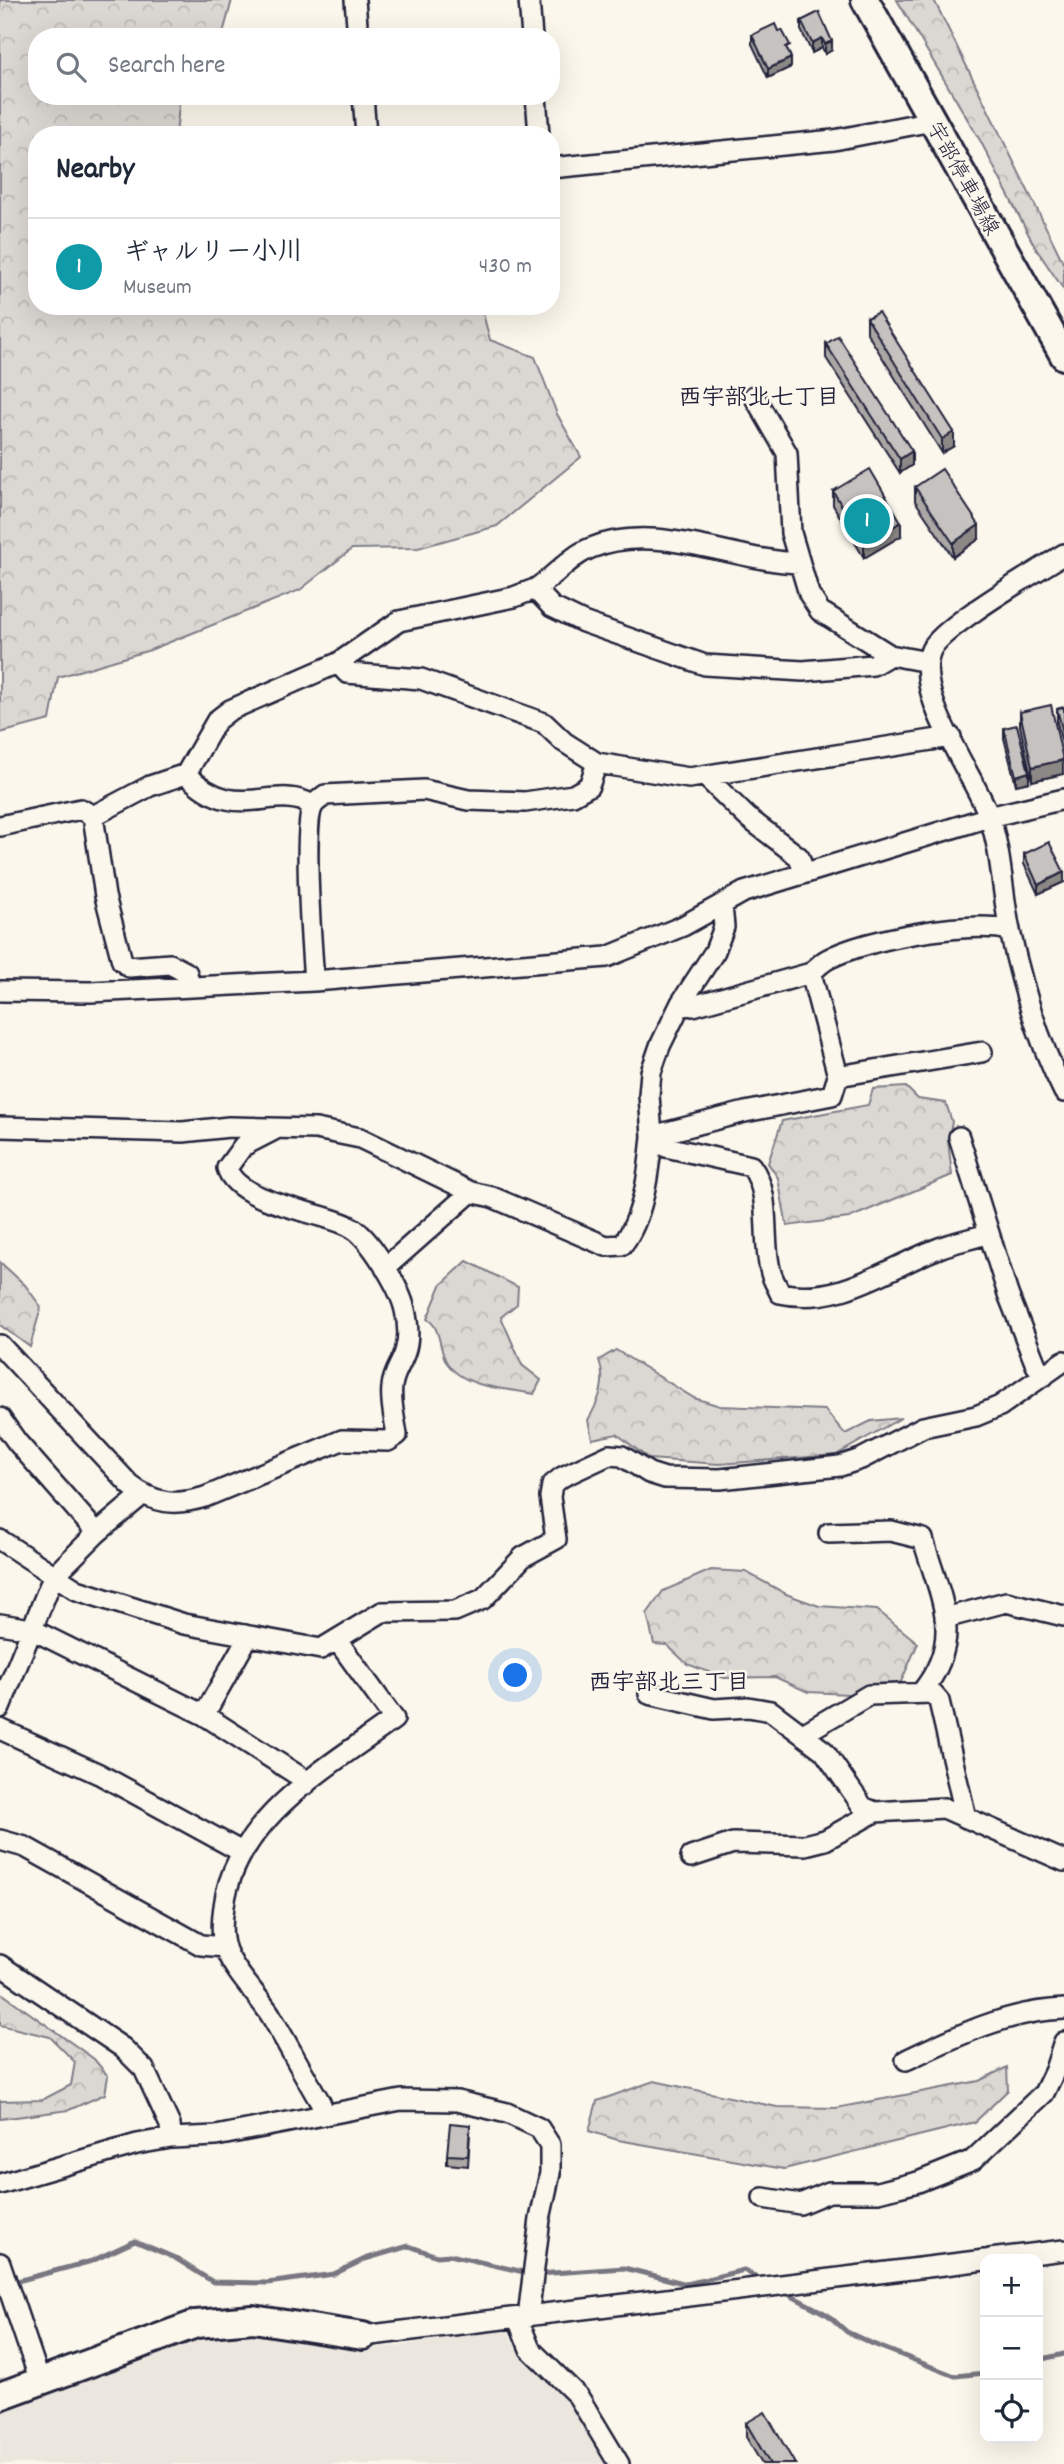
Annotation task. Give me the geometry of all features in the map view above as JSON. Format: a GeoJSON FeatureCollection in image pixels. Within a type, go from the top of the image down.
{"type":"FeatureCollection","features":[{"type":"Feature","properties":{"kind":"main road","name":"宇部停車場線"},"geometry":{"type":"LineString","coordinates":[[865,0],[1064,356]]}},
{"type":"Feature","properties":{"kind":"main road"},"geometry":{"type":"LineString","coordinates":[[0,2396],[169,2333],[209,2322],[253,2319],[363,2336]]}},
{"type":"Feature","properties":{"kind":"street"},"geometry":{"type":"LineString","coordinates":[[355,0],[357,28]]}},
{"type":"Feature","properties":{"kind":"street"},"geometry":{"type":"LineString","coordinates":[[529,0],[531,28]]}},
{"type":"Feature","properties":{"kind":"street"},"geometry":{"type":"LineString","coordinates":[[364,105],[365,126]]}},
{"type":"Feature","properties":{"kind":"street"},"geometry":{"type":"LineString","coordinates":[[537,105],[538,126]]}},
{"type":"Feature","properties":{"kind":"street"},"geometry":{"type":"LineString","coordinates":[[560,167],[834,140],[932,121]]}},
{"type":"Feature","properties":{"kind":"street"},"geometry":{"type":"LineString","coordinates":[[754,396],[787,453],[792,533],[809,594],[820,611],[890,654],[928,662]]}},
{"type":"Feature","properties":{"kind":"street"},"geometry":{"type":"LineString","coordinates":[[93,816],[150,786],[186,774],[217,720],[230,710],[338,663],[399,621],[514,597],[535,589],[592,547],[620,541],[661,541],[799,564]]}},
{"type":"Feature","properties":{"kind":"street"},"geometry":{"type":"LineString","coordinates":[[1064,554],[947,632],[936,642],[928,662],[928,685],[989,817],[1003,876],[1010,930],[1042,1041],[1064,1092]]}},
{"type":"Feature","properties":{"kind":"street"},"geometry":{"type":"LineString","coordinates":[[535,589],[552,607],[583,622],[705,665],[750,670],[825,670],[873,665],[890,654]]}},
{"type":"Feature","properties":{"kind":"street"},"geometry":{"type":"LineString","coordinates":[[338,663],[348,673],[421,679],[517,712],[544,723],[564,742],[597,763],[631,771],[707,778],[951,737]]}},
{"type":"Feature","properties":{"kind":"street"},"geometry":{"type":"LineString","coordinates":[[313,805],[333,793],[384,789],[424,790],[468,800],[525,802],[573,795],[589,786],[597,763]]}},
{"type":"Feature","properties":{"kind":"street"},"geometry":{"type":"LineString","coordinates":[[186,774],[195,783],[229,802],[301,799],[313,805]]}},
{"type":"Feature","properties":{"kind":"street"},"geometry":{"type":"LineString","coordinates":[[707,778],[747,817],[799,857],[804,872]]}},
{"type":"Feature","properties":{"kind":"street"},"geometry":{"type":"LineString","coordinates":[[0,991],[90,992],[314,981],[607,957],[646,943],[722,906],[744,892],[989,817],[1064,799]]}},
{"type":"Feature","properties":{"kind":"street"},"geometry":{"type":"LineString","coordinates":[[313,805],[309,868],[314,981]]}},
{"type":"Feature","properties":{"kind":"street"},"geometry":{"type":"LineString","coordinates":[[0,826],[81,809],[93,816]]}},
{"type":"Feature","properties":{"kind":"street"},"geometry":{"type":"LineString","coordinates":[[93,816],[105,896],[122,961],[129,967],[170,964],[187,973],[190,987]]}},
{"type":"Feature","properties":{"kind":"street"},"geometry":{"type":"LineString","coordinates":[[0,1127],[183,1132],[229,1127],[316,1129],[360,1138],[471,1192],[492,1197],[606,1247],[622,1245],[631,1234],[649,1168],[652,1136],[649,1095],[651,1072],[660,1046],[681,1003],[715,951],[724,927],[722,906]]}},
{"type":"Feature","properties":{"kind":"street"},"geometry":{"type":"LineString","coordinates":[[681,1003],[693,1006],[811,973],[826,959],[864,945],[927,932],[998,927],[1010,930]]}},
{"type":"Feature","properties":{"kind":"street"},"geometry":{"type":"LineString","coordinates":[[652,1136],[745,1112],[832,1095],[838,1076],[811,973]]}},
{"type":"Feature","properties":{"kind":"street"},"geometry":{"type":"LineString","coordinates":[[838,1076],[982,1052]]}},
{"type":"Feature","properties":{"kind":"street"},"geometry":{"type":"LineString","coordinates":[[0,1345],[8,1368],[142,1495],[165,1504],[187,1503],[342,1440],[388,1441],[397,1435],[391,1390],[394,1371],[405,1353],[408,1335],[405,1309],[386,1268],[351,1227],[275,1202],[230,1180],[227,1168],[243,1146],[271,1134],[277,1128]]}},
{"type":"Feature","properties":{"kind":"street"},"geometry":{"type":"LineString","coordinates":[[652,1136],[666,1147],[751,1166],[756,1173],[761,1193],[770,1272],[780,1293],[803,1298],[855,1287],[940,1247],[987,1234]]}},
{"type":"Feature","properties":{"kind":"street"},"geometry":{"type":"LineString","coordinates":[[959,1137],[987,1234],[1036,1365],[1044,1376]]}},
{"type":"Feature","properties":{"kind":"street"},"geometry":{"type":"LineString","coordinates":[[386,1268],[471,1192]]}},
{"type":"Feature","properties":{"kind":"street"},"geometry":{"type":"LineString","coordinates":[[0,1540],[44,1567],[53,1577],[77,1590],[184,1624],[321,1649],[382,1612],[455,1611],[483,1599],[523,1557],[556,1539],[550,1497],[552,1485],[562,1477],[609,1455],[622,1456],[649,1473],[665,1478],[720,1479],[840,1466],[923,1427],[976,1416],[1000,1406],[1064,1362]]}},
{"type":"Feature","properties":{"kind":"street"},"geometry":{"type":"LineString","coordinates":[[0,1418],[17,1442],[97,1533]]}},
{"type":"Feature","properties":{"kind":"street"},"geometry":{"type":"LineString","coordinates":[[0,1708],[53,1577],[97,1533],[142,1495]]}},
{"type":"Feature","properties":{"kind":"street"},"geometry":{"type":"LineString","coordinates":[[829,1533],[891,1531],[923,1539],[945,1602],[946,1642],[938,1673],[921,1693]]}},
{"type":"Feature","properties":{"kind":"street"},"geometry":{"type":"LineString","coordinates":[[945,1618],[1006,1602],[1064,1616]]}},
{"type":"Feature","properties":{"kind":"street"},"geometry":{"type":"LineString","coordinates":[[0,1624],[31,1629],[204,1715],[299,1776],[306,1784]]}},
{"type":"Feature","properties":{"kind":"street"},"geometry":{"type":"LineString","coordinates":[[204,1715],[244,1644],[245,1635]]}},
{"type":"Feature","properties":{"kind":"street"},"geometry":{"type":"LineString","coordinates":[[324,2115],[320,2102],[269,2014],[225,1947],[222,1922],[225,1893],[240,1851],[266,1821],[306,1784],[394,1719],[337,1640]]}},
{"type":"Feature","properties":{"kind":"street"},"geometry":{"type":"LineString","coordinates":[[803,1734],[869,1695],[932,1693],[939,1701],[966,1818]]}},
{"type":"Feature","properties":{"kind":"street"},"geometry":{"type":"LineString","coordinates":[[649,1694],[714,1709],[748,1707],[771,1711],[824,1751],[863,1807],[875,1812]]}},
{"type":"Feature","properties":{"kind":"street"},"geometry":{"type":"LineString","coordinates":[[0,1729],[99,1774],[240,1851]]}},
{"type":"Feature","properties":{"kind":"street"},"geometry":{"type":"LineString","coordinates":[[691,1857],[733,1843],[806,1845],[825,1840],[875,1812],[944,1808],[1064,1861]]}},
{"type":"Feature","properties":{"kind":"street"},"geometry":{"type":"LineString","coordinates":[[0,1840],[24,1847],[201,1945],[225,1947]]}},
{"type":"Feature","properties":{"kind":"street"},"geometry":{"type":"LineString","coordinates":[[0,1965],[122,2048],[144,2069],[170,2125],[171,2138]]}},
{"type":"Feature","properties":{"kind":"street"},"geometry":{"type":"LineString","coordinates":[[906,2060],[967,2030],[1040,2010],[1064,2009]]}},
{"type":"Feature","properties":{"kind":"street"},"geometry":{"type":"LineString","coordinates":[[763,2198],[800,2204],[829,2192],[878,2192],[918,2182],[973,2160],[1044,2093],[1064,2042]]}},
{"type":"Feature","properties":{"kind":"street"},"geometry":{"type":"LineString","coordinates":[[0,2184],[137,2144],[171,2138],[216,2136],[401,2100],[457,2101],[507,2113],[539,2128],[550,2145],[550,2173],[523,2318],[530,2349],[578,2396],[619,2464]]}},
{"type":"Feature","properties":{"kind":"street"},"geometry":{"type":"LineString","coordinates":[[1034,2254],[1064,2250]]}},
{"type":"Feature","properties":{"kind":"street"},"geometry":{"type":"LineString","coordinates":[[363,2336],[980,2261]]}},
{"type":"Feature","properties":{"kind":"street"},"geometry":{"type":"LineString","coordinates":[[0,2263],[4,2290],[40,2381]]}},
{"type":"Feature","properties":{"kind":"shaded area"},"geometry":{"type":"Polygon","coordinates":[[[506,2327],[513,2342],[564,2393],[607,2464],[0,2464],[0,2413],[163,2349],[212,2338],[254,2336],[349,2349],[399,2346],[506,2327]]]}},
{"type":"Feature","properties":{"kind":"green space"},"geometry":{"type":"Polygon","coordinates":[[[0,0],[232,0],[224,28],[28,28],[28,105],[179,105],[177,126],[28,126],[28,315],[483,315],[490,340],[535,357],[557,414],[581,457],[497,526],[418,548],[352,549],[300,590],[150,650],[58,677],[50,720],[0,733],[0,0]]]}},
{"type":"Feature","properties":{"kind":"green space"},"geometry":{"type":"Polygon","coordinates":[[[897,0],[934,0],[1064,264],[1064,290],[1035,247],[981,142],[897,0]]]}},
{"type":"Feature","properties":{"kind":"green space"},"geometry":{"type":"Polygon","coordinates":[[[906,1087],[918,1099],[946,1103],[952,1122],[948,1140],[952,1175],[849,1218],[787,1226],[778,1178],[768,1163],[782,1121],[868,1105],[873,1089],[906,1087]]]}},
{"type":"Feature","properties":{"kind":"green space"},"geometry":{"type":"Polygon","coordinates":[[[467,1261],[518,1287],[517,1304],[501,1317],[522,1365],[541,1380],[534,1394],[475,1383],[455,1372],[447,1363],[438,1333],[427,1319],[441,1285],[467,1261]]]}},
{"type":"Feature","properties":{"kind":"green space"},"geometry":{"type":"Polygon","coordinates":[[[0,1262],[25,1285],[41,1307],[30,1347],[0,1325],[0,1262]]]}},
{"type":"Feature","properties":{"kind":"green space"},"geometry":{"type":"Polygon","coordinates":[[[616,1350],[694,1398],[720,1406],[825,1410],[845,1434],[871,1421],[901,1418],[836,1455],[719,1464],[649,1459],[617,1434],[592,1439],[588,1420],[601,1391],[599,1360],[616,1350]]]}},
{"type":"Feature","properties":{"kind":"green space"},"geometry":{"type":"Polygon","coordinates":[[[711,1570],[746,1572],[786,1594],[819,1606],[877,1610],[918,1643],[901,1682],[849,1694],[808,1692],[775,1677],[724,1678],[687,1664],[667,1645],[654,1644],[647,1614],[663,1591],[711,1570]]]}},
{"type":"Feature","properties":{"kind":"green space"},"geometry":{"type":"Polygon","coordinates":[[[0,1992],[94,2059],[108,2076],[105,2094],[69,2110],[0,2119],[0,2101],[42,2100],[71,2085],[75,2062],[50,2037],[0,2025],[0,1992]]]}},
{"type":"Feature","properties":{"kind":"green space"},"geometry":{"type":"Polygon","coordinates":[[[1007,2067],[1008,2090],[975,2122],[784,2169],[618,2140],[589,2131],[597,2101],[654,2081],[777,2107],[836,2108],[979,2081],[1007,2067]]]}},
{"type":"Feature","properties":{"kind":"building"},"geometry":{"type":"Polygon","coordinates":[[[819,12],[832,41],[825,44],[822,38],[812,43],[801,21],[819,12]]]}},
{"type":"Feature","properties":{"kind":"building"},"geometry":{"type":"Polygon","coordinates":[[[775,24],[778,31],[782,30],[790,45],[786,47],[791,58],[768,69],[752,35],[775,24]]]}},
{"type":"Feature","properties":{"kind":"building"},"geometry":{"type":"Polygon","coordinates":[[[878,312],[954,432],[942,439],[867,318],[878,312]]]}},
{"type":"Feature","properties":{"kind":"building"},"geometry":{"type":"Polygon","coordinates":[[[838,336],[912,451],[900,459],[826,344],[838,336]]]}},
{"type":"Feature","properties":{"kind":"building"},"geometry":{"type":"Polygon","coordinates":[[[870,469],[901,522],[864,544],[833,491],[870,469]]]}},
{"type":"Feature","properties":{"kind":"building"},"geometry":{"type":"Polygon","coordinates":[[[942,469],[979,525],[953,543],[915,487],[942,469]]]}},
{"type":"Feature","properties":{"kind":"building"},"geometry":{"type":"Polygon","coordinates":[[[1051,705],[1063,760],[1032,767],[1020,712],[1051,705]]]}},
{"type":"Feature","properties":{"kind":"building"},"geometry":{"type":"Polygon","coordinates":[[[1064,707],[1064,736],[1057,709],[1064,707]]]}},
{"type":"Feature","properties":{"kind":"building"},"geometry":{"type":"Polygon","coordinates":[[[1017,725],[1029,772],[1016,776],[1004,728],[1017,725]]]}},
{"type":"Feature","properties":{"kind":"building"},"geometry":{"type":"Polygon","coordinates":[[[1049,842],[1064,872],[1038,885],[1024,854],[1049,842]]]}},
{"type":"Feature","properties":{"kind":"building"},"geometry":{"type":"Polygon","coordinates":[[[450,2123],[470,2125],[468,2156],[447,2155],[450,2123]]]}},
{"type":"Feature","properties":{"kind":"building"},"geometry":{"type":"Polygon","coordinates":[[[765,2412],[795,2464],[770,2464],[746,2423],[765,2412]]]}},
{"type":"Feature","properties":{"kind":"waterway"},"geometry":{"type":"LineString","coordinates":[[10,2283],[92,2261],[135,2241],[175,2258],[213,2282],[267,2283],[334,2274],[365,2259],[409,2246],[437,2256],[450,2255],[528,2273]]}},
{"type":"Feature","properties":{"kind":"waterway"},"geometry":{"type":"LineString","coordinates":[[538,2274],[624,2268],[687,2284],[744,2270],[763,2281]]}},
{"type":"Feature","properties":{"kind":"waterway"},"geometry":{"type":"LineString","coordinates":[[784,2292],[828,2315],[847,2332],[873,2344],[955,2376],[980,2374]]}},
{"type":"Feature","properties":{"kind":"waterway"},"geometry":{"type":"LineString","coordinates":[[1043,2359],[1064,2354]]}},
{"type":"Feature","properties":{"kind":"place","name":"ギャルリー小川"},"geometry":{"type":"Point","coordinates":[867,521]}},
{"type":"Feature","properties":{"kind":"district","name":"西宇部北七丁目"},"geometry":{"type":"Point","coordinates":[759,396]}},
{"type":"Feature","properties":{"kind":"district","name":"西宇部北三丁目"},"geometry":{"type":"Point","coordinates":[669,1681]}}]}
